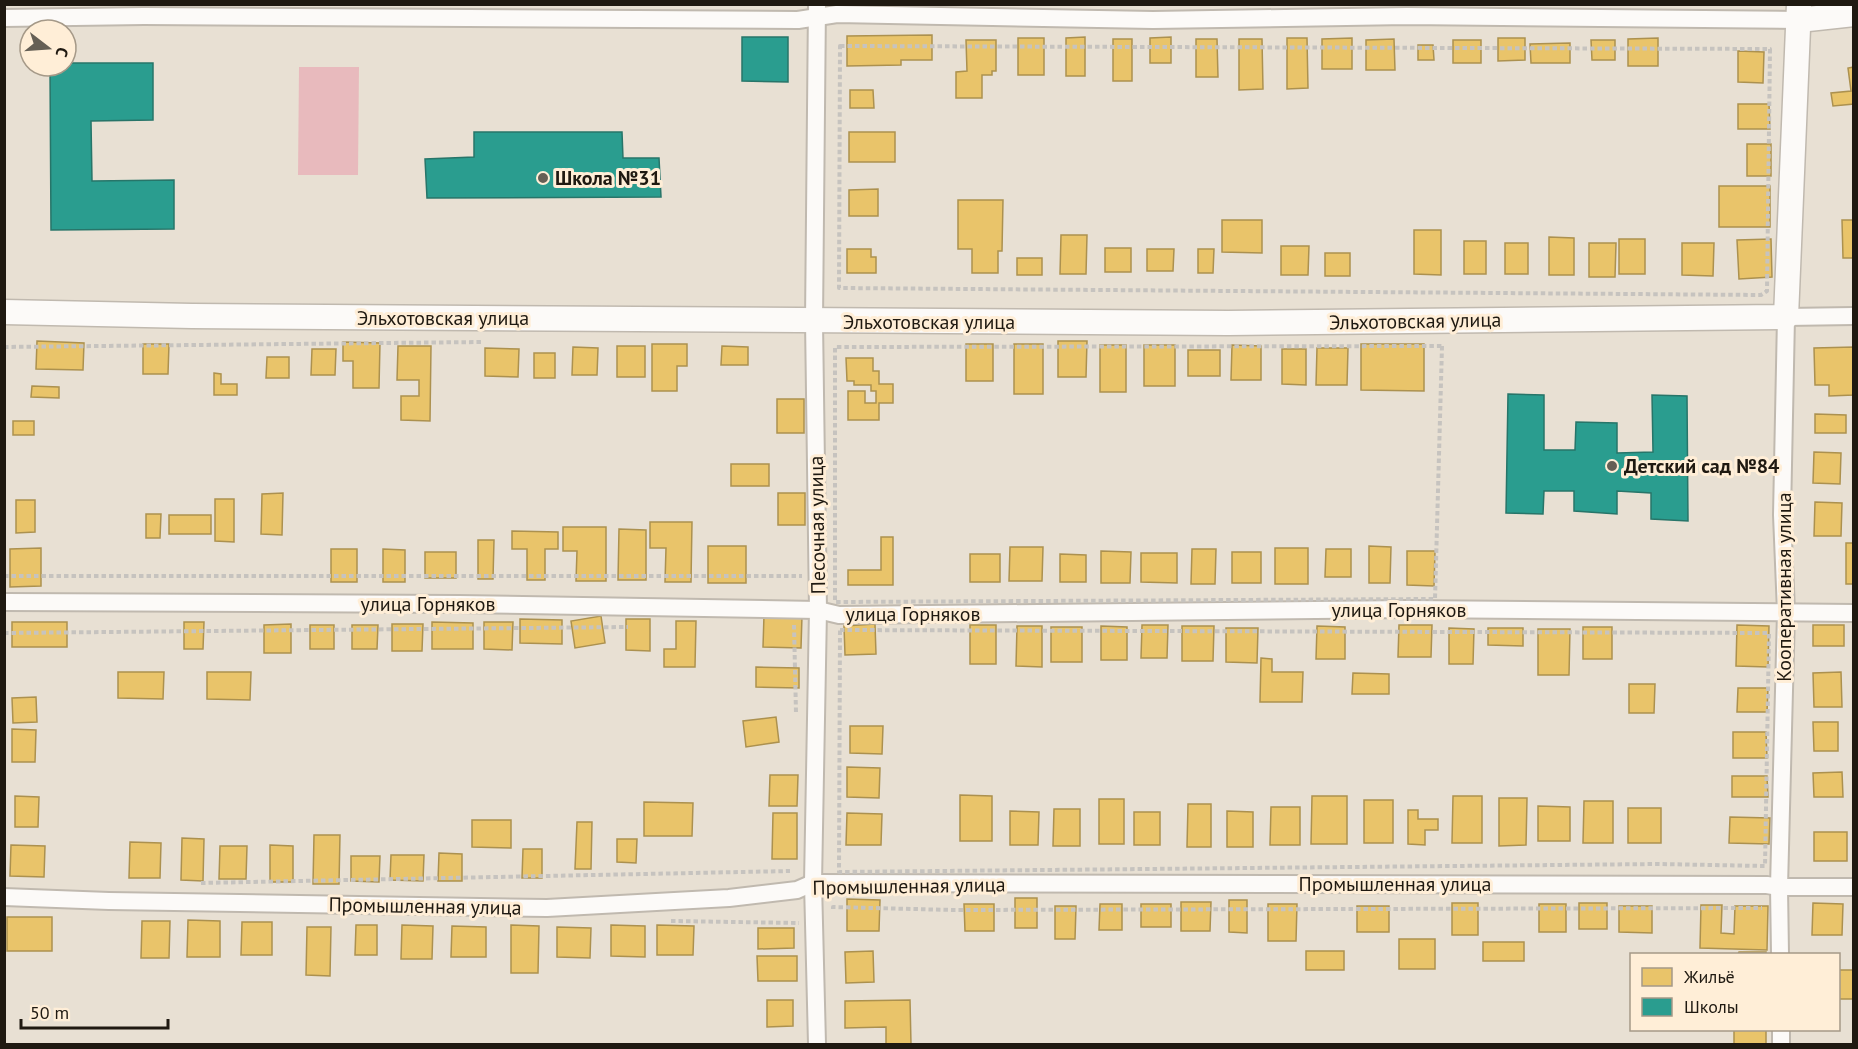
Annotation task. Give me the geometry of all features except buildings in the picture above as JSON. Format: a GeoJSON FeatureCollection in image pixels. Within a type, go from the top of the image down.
{"type":"FeatureCollection","features":[{"type":"Feature","properties":{"kind":"street"},"geometry":{"type":"LineString","coordinates":[[4,18],[816,12],[1153,20],[1799,12],[1854,14]]}},
{"type":"Feature","properties":{"kind":"street","name":"Песочная улица"},"geometry":{"type":"LineString","coordinates":[[816,12],[814,321],[818,610],[813,883],[816,1044]]}},
{"type":"Feature","properties":{"kind":"street","name":"Кооперативная улица"},"geometry":{"type":"LineString","coordinates":[[1780,953],[1779,887],[1786,612],[1782,515],[1786,317],[1799,12]]}},
{"type":"Feature","properties":{"kind":"street","name":"Эльхотовская улица"},"geometry":{"type":"LineString","coordinates":[[4,312],[204,316],[1228,323],[1854,316]]}},
{"type":"Feature","properties":{"kind":"street","name":"улица Горняков"},"geometry":{"type":"LineString","coordinates":[[4,602],[459,604],[818,610],[839,615],[1395,609],[1854,613]]}},
{"type":"Feature","properties":{"kind":"street","name":"Промышленная улица"},"geometry":{"type":"LineString","coordinates":[[4,897],[109,901],[547,908],[729,898],[797,890],[813,883],[1854,887]]}},
{"type":"Feature","properties":{"kind":"path"},"geometry":{"type":"LineString","coordinates":[[840,46],[1770,49],[1767,291],[1761,295],[1749,295],[839,288],[840,46]]}},
{"type":"Feature","properties":{"kind":"path"},"geometry":{"type":"LineString","coordinates":[[4,347],[491,341]]}},
{"type":"Feature","properties":{"kind":"path"},"geometry":{"type":"LineString","coordinates":[[835,602],[836,347],[1442,346],[1435,599]]}},
{"type":"Feature","properties":{"kind":"path"},"geometry":{"type":"LineString","coordinates":[[4,576],[804,576]]}},
{"type":"Feature","properties":{"kind":"path"},"geometry":{"type":"LineString","coordinates":[[783,625],[795,625],[796,719]]}},
{"type":"Feature","properties":{"kind":"path"},"geometry":{"type":"LineString","coordinates":[[4,633],[639,627]]}},
{"type":"Feature","properties":{"kind":"path"},"geometry":{"type":"LineString","coordinates":[[1766,823],[1765,866],[1658,864],[839,872],[840,630],[1769,633]]}},
{"type":"Feature","properties":{"kind":"path"},"geometry":{"type":"LineString","coordinates":[[194,883],[798,871]]}},
{"type":"Feature","properties":{"kind":"path"},"geometry":{"type":"LineString","coordinates":[[833,907],[953,910],[1771,908]]}},
{"type":"Feature","properties":{"kind":"shaded area"},"geometry":{"type":"Polygon","coordinates":[[[299,67],[359,67],[358,175],[298,175],[299,67]]]}},
{"type":"Feature","properties":{"kind":"place","name":"Школа №31"},"geometry":{"type":"Point","coordinates":[543,178]}},
{"type":"Feature","properties":{"kind":"place","name":"Детский сад №84"},"geometry":{"type":"Point","coordinates":[1612,466]}}]}
